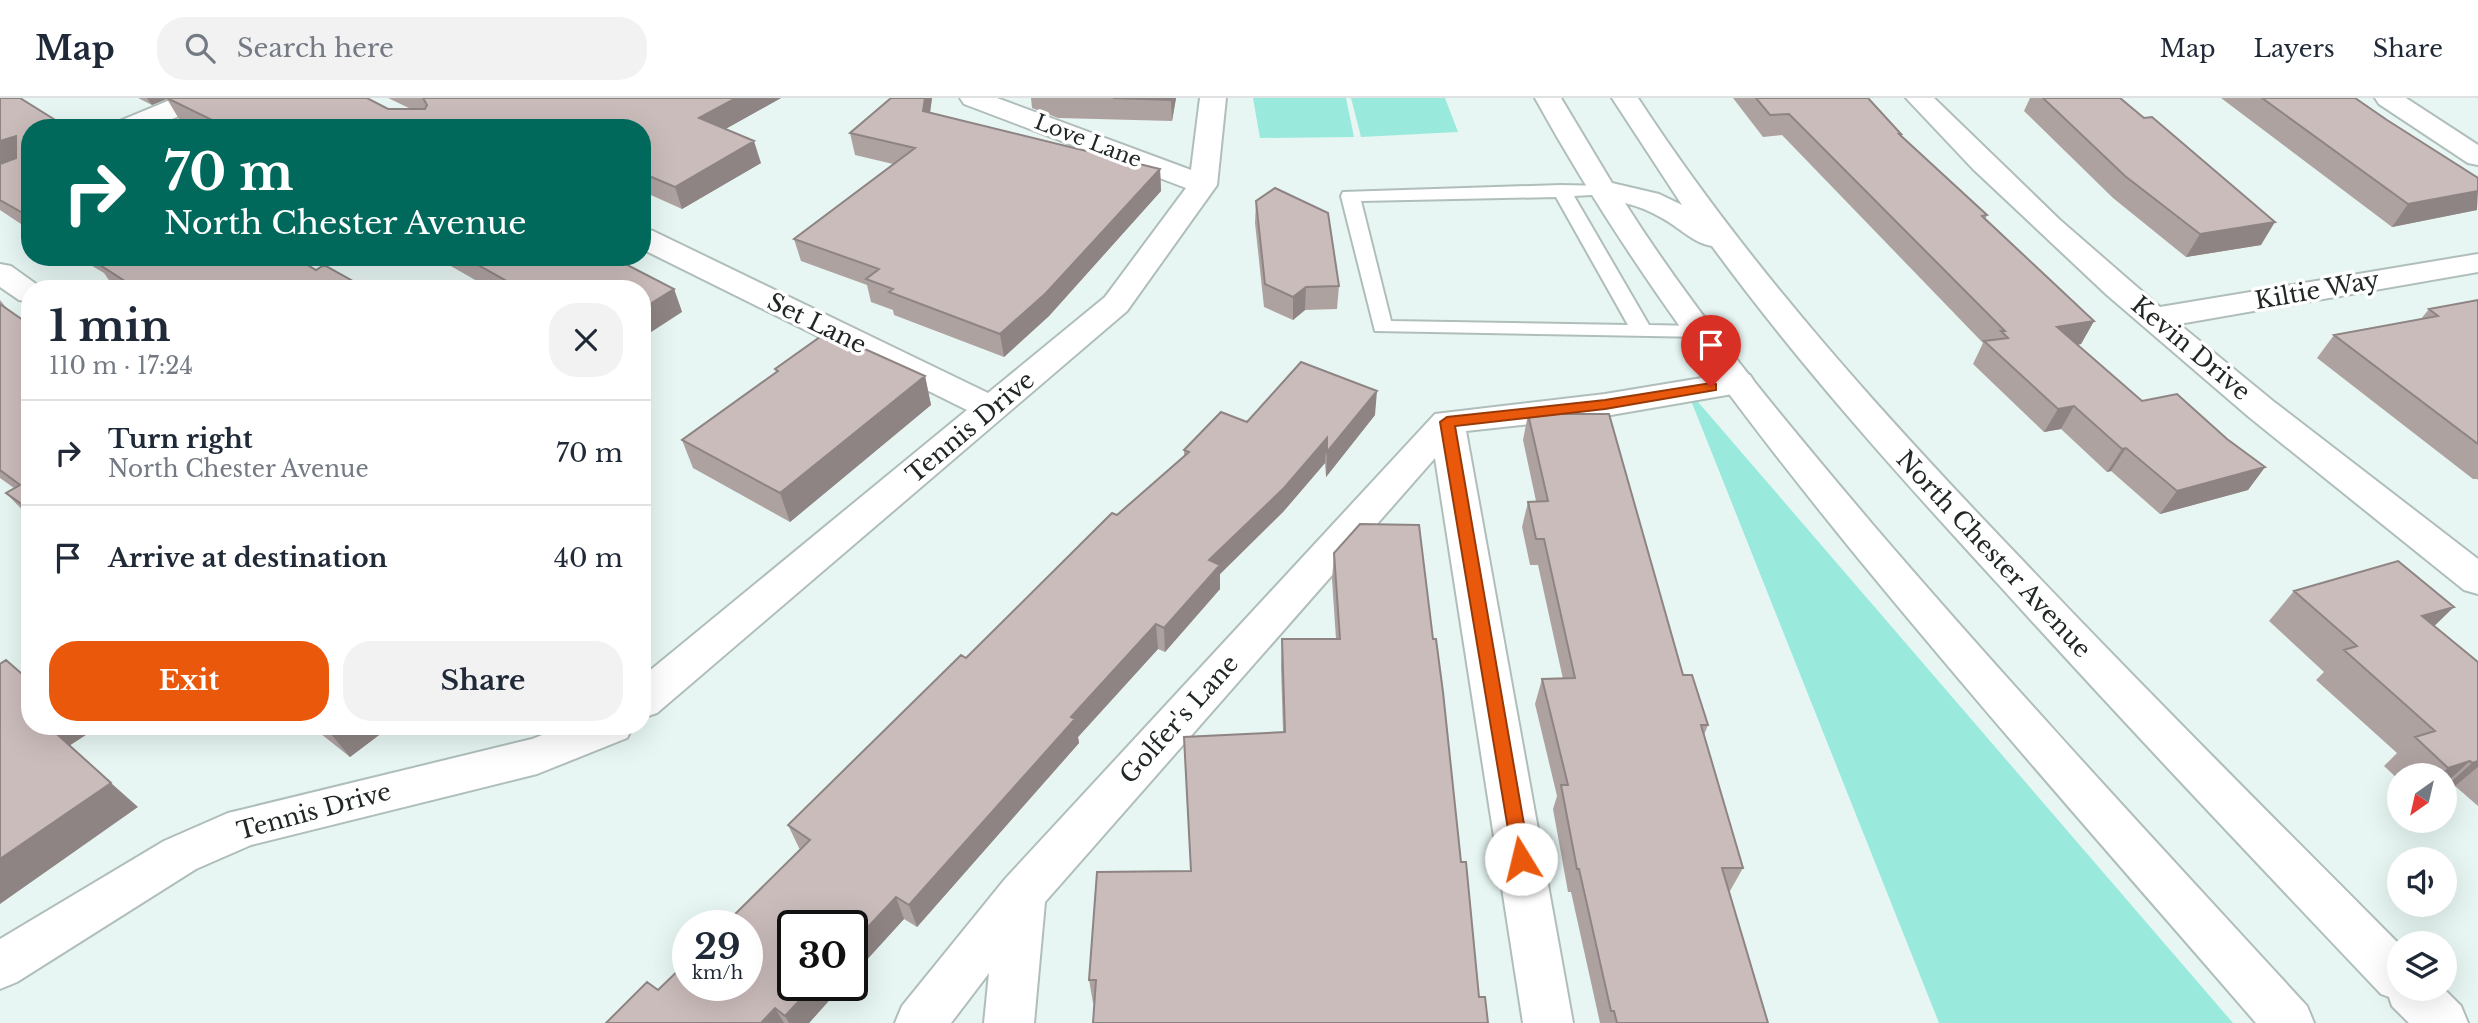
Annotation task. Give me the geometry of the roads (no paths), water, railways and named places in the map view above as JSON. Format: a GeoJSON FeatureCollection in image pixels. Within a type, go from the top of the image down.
{"type":"FeatureCollection","features":[{"type":"Feature","properties":{"kind":"street"},"geometry":{"type":"LineString","coordinates":[[148,119],[198,98]]}},
{"type":"Feature","properties":{"kind":"street","name":"Love Lane"},"geometry":{"type":"LineString","coordinates":[[973,98],[1203,185]]}},
{"type":"Feature","properties":{"kind":"street","name":"Tennis Drive"},"geometry":{"type":"LineString","coordinates":[[651,693],[1116,304],[1203,185],[1213,98]]}},
{"type":"Feature","properties":{"kind":"street"},"geometry":{"type":"LineString","coordinates":[[1548,98],[1603,190],[1698,332],[1738,383],[1940,631],[2288,1023]]}},
{"type":"Feature","properties":{"kind":"street","name":"North Chester Avenue"},"geometry":{"type":"LineString","coordinates":[[1625,98],[1699,207],[1870,418],[2039,605],[2387,966]]}},
{"type":"Feature","properties":{"kind":"street","name":"Kevin Drive"},"geometry":{"type":"LineString","coordinates":[[1919,98],[2057,231],[2155,318],[2296,436],[2478,580]]}},
{"type":"Feature","properties":{"kind":"street"},"geometry":{"type":"LineString","coordinates":[[2388,98],[2478,157]]}},
{"type":"Feature","properties":{"kind":"street"},"geometry":{"type":"LineString","coordinates":[[1603,190],[1649,200],[1674,212],[1736,253]]}},
{"type":"Feature","properties":{"kind":"street","name":"Set Lane"},"geometry":{"type":"LineString","coordinates":[[651,241],[992,409]]}},
{"type":"Feature","properties":{"kind":"street","name":"Kiltie Way"},"geometry":{"type":"LineString","coordinates":[[2155,318],[2478,263]]}},
{"type":"Feature","properties":{"kind":"street"},"geometry":{"type":"LineString","coordinates":[[0,273],[21,287]]}},
{"type":"Feature","properties":{"kind":"street"},"geometry":{"type":"LineString","coordinates":[[1548,1023],[1447,422],[1605,405],[1738,383]]}},
{"type":"Feature","properties":{"kind":"street","name":"Golfer's Lane"},"geometry":{"type":"LineString","coordinates":[[919,1023],[1022,894],[1447,422]]}},
{"type":"Feature","properties":{"kind":"street","name":"Tennis Drive"},"geometry":{"type":"LineString","coordinates":[[0,966],[180,855],[244,827],[537,756],[590,735]]}},
{"type":"Feature","properties":{"kind":"street"},"geometry":{"type":"LineString","coordinates":[[1009,1023],[1022,894]]}},
{"type":"Feature","properties":{"kind":"street"},"geometry":{"type":"LineString","coordinates":[[2422,1001],[2443,1023]]}},
{"type":"Feature","properties":{"kind":"lane"},"geometry":{"type":"LineString","coordinates":[[1562,190],[1642,331]]}},
{"type":"Feature","properties":{"kind":"lane"},"geometry":{"type":"LineString","coordinates":[[1603,190],[1350,197],[1382,327],[1698,332]]}}]}
